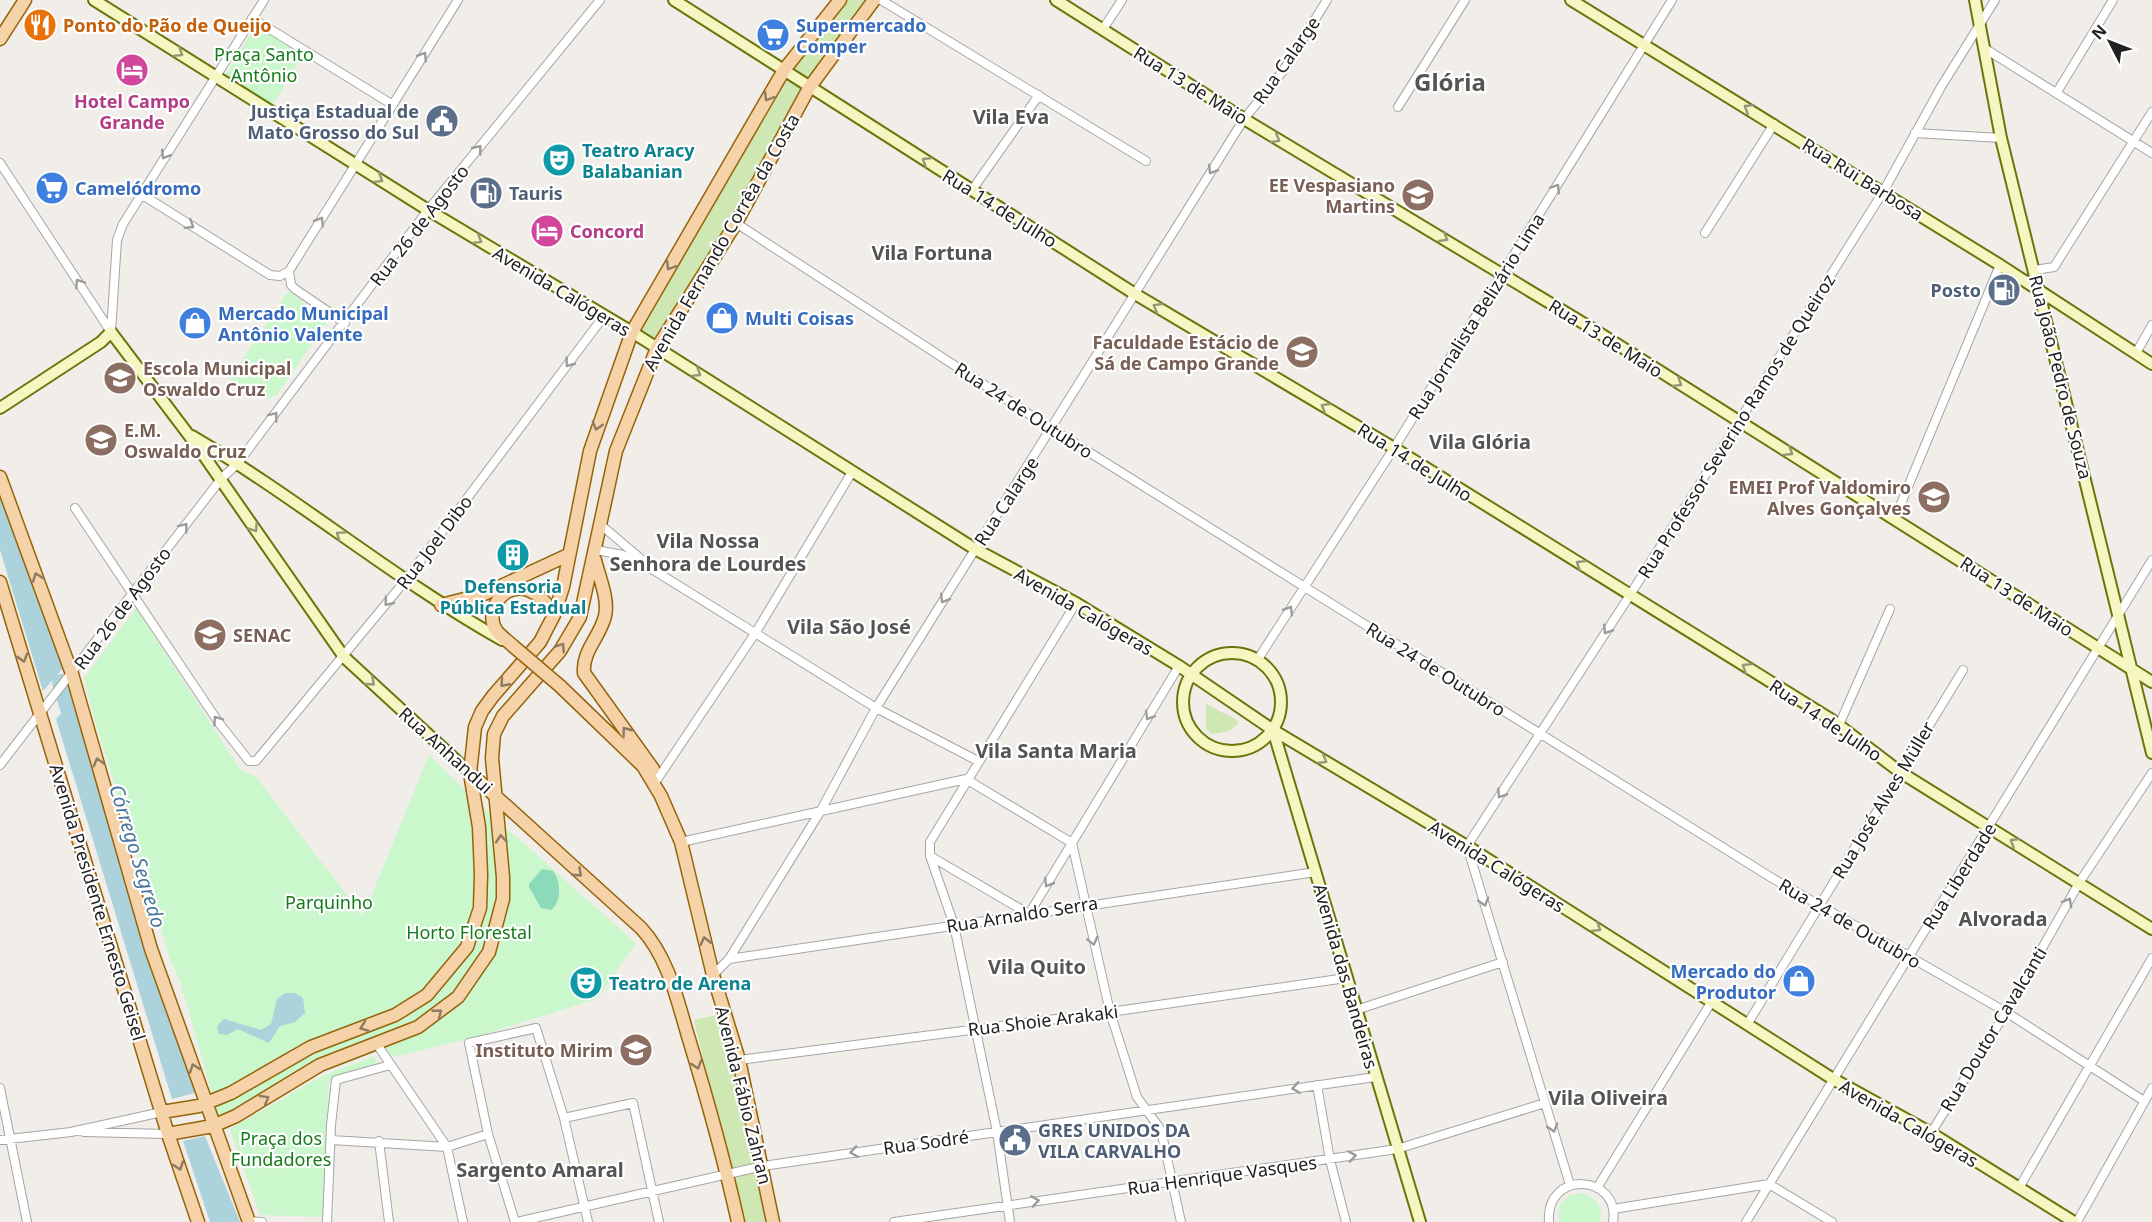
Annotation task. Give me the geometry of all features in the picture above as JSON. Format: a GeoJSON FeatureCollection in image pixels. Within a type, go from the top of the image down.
{"type":"FeatureCollection","features":[{"type":"Feature","properties":{"kind":"main road"},"geometry":{"type":"LineString","coordinates":[[0,39],[25,0]]}},
{"type":"Feature","properties":{"kind":"main road","name":"Avenida Fernando Corrêa da Costa"},"geometry":{"type":"LineString","coordinates":[[169,1111],[202,1105],[231,1093],[311,1047],[395,1016],[427,995],[458,960],[475,927],[480,908],[478,827],[470,773],[475,727],[482,711],[540,642],[554,615],[597,425],[632,332],[784,70],[840,0]]}},
{"type":"Feature","properties":{"kind":"main road","name":"Avenida Fernando Corrêa da Costa"},"geometry":{"type":"LineString","coordinates":[[175,1133],[209,1127],[236,1116],[320,1065],[418,1027],[458,997],[489,952],[503,899],[502,844],[492,758],[494,734],[503,717],[560,651],[580,617],[620,440],[657,348],[736,223],[808,88],[874,0]]}},
{"type":"Feature","properties":{"kind":"main road","name":"Avenida Presidente Ernesto Geisel"},"geometry":{"type":"LineString","coordinates":[[0,477],[70,677],[151,949],[209,1127],[249,1221]]}},
{"type":"Feature","properties":{"kind":"main road"},"geometry":{"type":"LineString","coordinates":[[596,554],[606,604],[605,617],[583,663],[584,673],[646,757],[656,782]]}},
{"type":"Feature","properties":{"kind":"main road"},"geometry":{"type":"LineString","coordinates":[[441,605],[484,594],[568,555]]}},
{"type":"Feature","properties":{"kind":"main road","name":"Avenida Presidente Ernesto Geisel"},"geometry":{"type":"LineString","coordinates":[[0,582],[39,713],[169,1111],[198,1222]]}},
{"type":"Feature","properties":{"kind":"main road"},"geometry":{"type":"LineString","coordinates":[[554,615],[544,600],[532,590],[512,588],[504,593],[494,610],[493,620],[496,630],[560,686],[643,766],[656,782]]}},
{"type":"Feature","properties":{"kind":"main road","name":"Rua Anhandui"},"geometry":{"type":"LineString","coordinates":[[470,773],[649,936],[663,961],[680,1009]]}},
{"type":"Feature","properties":{"kind":"main road","name":"Avenida Fábio Zahran"},"geometry":{"type":"LineString","coordinates":[[656,782],[681,842],[713,975],[739,1060],[773,1222]]}},
{"type":"Feature","properties":{"kind":"main road","name":"Avenida Fábio Zahran"},"geometry":{"type":"LineString","coordinates":[[680,1009],[727,1173],[738,1222]]}},
{"type":"Feature","properties":{"kind":"street","name":"Avenida Calógeras"},"geometry":{"type":"LineString","coordinates":[[93,0],[428,210],[632,332],[975,549],[1076,603],[1179,666],[1273,730],[1467,846],[1833,1079],[1931,1133],[2075,1222]]}},
{"type":"Feature","properties":{"kind":"street"},"geometry":{"type":"LineString","coordinates":[[0,408],[101,342],[111,332],[117,240],[141,194],[264,0]]}},
{"type":"Feature","properties":{"kind":"street"},"geometry":{"type":"LineString","coordinates":[[141,194],[270,274],[280,276],[289,272],[458,0]]}},
{"type":"Feature","properties":{"kind":"street","name":"Rua 26 de Agosto"},"geometry":{"type":"LineString","coordinates":[[0,765],[221,479],[238,463],[428,210],[600,0]]}},
{"type":"Feature","properties":{"kind":"street","name":"Rua 14 de Julho"},"geometry":{"type":"LineString","coordinates":[[674,0],[784,70],[808,88],[1135,294],[1394,448],[1839,724],[1900,772],[2152,929]]}},
{"type":"Feature","properties":{"kind":"street"},"geometry":{"type":"LineString","coordinates":[[881,0],[1039,94],[1146,162]]}},
{"type":"Feature","properties":{"kind":"street","name":"Rua 13 de Maio"},"geometry":{"type":"LineString","coordinates":[[1056,0],[1244,119],[1503,274],[1895,518],[2152,682]]}},
{"type":"Feature","properties":{"kind":"street"},"geometry":{"type":"LineString","coordinates":[[1103,29],[1122,0]]}},
{"type":"Feature","properties":{"kind":"street","name":"Rua Calarge"},"geometry":{"type":"LineString","coordinates":[[713,975],[729,959],[820,812],[876,708],[1244,119],[1283,71],[1327,0]]}},
{"type":"Feature","properties":{"kind":"street"},"geometry":{"type":"LineString","coordinates":[[1398,108],[1465,0]]}},
{"type":"Feature","properties":{"kind":"street","name":"Rua Rui Barbosa"},"geometry":{"type":"LineString","coordinates":[[1571,0],[1646,44],[2040,290],[2152,364]]}},
{"type":"Feature","properties":{"kind":"street","name":"Rua Jornalista Belizário Lima"},"geometry":{"type":"LineString","coordinates":[[1257,659],[1394,448],[1672,0]]}},
{"type":"Feature","properties":{"kind":"street","name":"Rua João Pedro de Souza"},"geometry":{"type":"LineString","coordinates":[[1975,0],[1982,47],[2001,138],[2152,753]]}},
{"type":"Feature","properties":{"kind":"street","name":"Rua Professor Severino Ramos de Queiroz"},"geometry":{"type":"LineString","coordinates":[[1467,846],[1630,595],[1883,192],[1915,133],[1995,0]]}},
{"type":"Feature","properties":{"kind":"street"},"geometry":{"type":"LineString","coordinates":[[2057,92],[2113,0]]}},
{"type":"Feature","properties":{"kind":"street"},"geometry":{"type":"LineString","coordinates":[[252,18],[393,105]]}},
{"type":"Feature","properties":{"kind":"street"},"geometry":{"type":"LineString","coordinates":[[1982,47],[2152,153]]}},
{"type":"Feature","properties":{"kind":"street"},"geometry":{"type":"LineString","coordinates":[[972,190],[1039,94]]}},
{"type":"Feature","properties":{"kind":"street"},"geometry":{"type":"LineString","coordinates":[[2035,270],[2054,267],[2152,112]]}},
{"type":"Feature","properties":{"kind":"street"},"geometry":{"type":"LineString","coordinates":[[1705,233],[1774,124]]}},
{"type":"Feature","properties":{"kind":"street"},"geometry":{"type":"LineString","coordinates":[[1915,133],[2001,138]]}},
{"type":"Feature","properties":{"kind":"street"},"geometry":{"type":"LineString","coordinates":[[0,163],[111,332]]}},
{"type":"Feature","properties":{"kind":"street","name":"Rua 24 de Outubro"},"geometry":{"type":"LineString","coordinates":[[736,223],[1052,429],[1303,586],[1819,905],[2006,1012],[2144,1101]]}},
{"type":"Feature","properties":{"kind":"street"},"geometry":{"type":"LineString","coordinates":[[1895,518],[2000,265]]}},
{"type":"Feature","properties":{"kind":"street"},"geometry":{"type":"LineString","coordinates":[[289,272],[291,285],[295,289],[345,323]]}},
{"type":"Feature","properties":{"kind":"street","name":"Rua Joel Dibo"},"geometry":{"type":"LineString","coordinates":[[132,594],[231,739],[249,761],[256,761],[405,581],[604,316]]}},
{"type":"Feature","properties":{"kind":"street"},"geometry":{"type":"LineString","coordinates":[[2136,353],[2152,325]]}},
{"type":"Feature","properties":{"kind":"street","name":"Rua Anhandui"},"geometry":{"type":"LineString","coordinates":[[111,332],[221,479],[344,657],[470,773]]}},
{"type":"Feature","properties":{"kind":"street"},"geometry":{"type":"LineString","coordinates":[[187,433],[238,463],[441,605],[513,646]]}},
{"type":"Feature","properties":{"kind":"street"},"geometry":{"type":"LineString","coordinates":[[656,782],[756,632],[852,472]]}},
{"type":"Feature","properties":{"kind":"street"},"geometry":{"type":"LineString","coordinates":[[75,508],[132,594]]}},
{"type":"Feature","properties":{"kind":"street"},"geometry":{"type":"LineString","coordinates":[[601,525],[655,571]]}},
{"type":"Feature","properties":{"kind":"street"},"geometry":{"type":"LineString","coordinates":[[596,554],[623,555],[655,571],[876,708],[978,761]]}},
{"type":"Feature","properties":{"kind":"street","name":"Rua Liberdade"},"geometry":{"type":"LineString","coordinates":[[1746,1222],[2152,560]]}},
{"type":"Feature","properties":{"kind":"street"},"geometry":{"type":"LineString","coordinates":[[1010,1222],[997,1132],[954,925],[930,856],[933,835],[1076,603]]}},
{"type":"Feature","properties":{"kind":"street"},"geometry":{"type":"LineString","coordinates":[[1839,724],[1890,609]]}},
{"type":"Feature","properties":{"kind":"street"},"geometry":{"type":"LineString","coordinates":[[1236,653],[1257,659],[1274,676],[1282,699],[1280,716],[1273,730],[1262,741],[1248,749],[1233,751],[1218,749],[1204,743],[1193,732],[1185,718],[1184,696],[1191,674],[1202,663],[1214,656],[1236,653]]}},
{"type":"Feature","properties":{"kind":"street"},"geometry":{"type":"LineString","coordinates":[[930,856],[1029,914],[1179,666]]}},
{"type":"Feature","properties":{"kind":"street","name":"Rua José Alves Müller"},"geometry":{"type":"LineString","coordinates":[[1748,1023],[1963,670]]}},
{"type":"Feature","properties":{"kind":"street","name":"Avenida das Bandeiras"},"geometry":{"type":"LineString","coordinates":[[1273,730],[1420,1222]]}},
{"type":"Feature","properties":{"kind":"street","name":"Rua Doutor Cavalcanti"},"geometry":{"type":"LineString","coordinates":[[1931,1133],[2006,1012],[2079,882],[2152,772]]}},
{"type":"Feature","properties":{"kind":"street"},"geometry":{"type":"LineString","coordinates":[[681,842],[966,779],[1072,843],[1110,1012],[1137,1097],[1143,1110],[1161,1130],[1181,1222]]}},
{"type":"Feature","properties":{"kind":"street"},"geometry":{"type":"LineString","coordinates":[[1467,846],[1570,1185]]}},
{"type":"Feature","properties":{"kind":"street","name":"Rua Arnaldo Serra"},"geometry":{"type":"LineString","coordinates":[[729,959],[1084,904],[1316,872]]}},
{"type":"Feature","properties":{"kind":"street"},"geometry":{"type":"LineString","coordinates":[[2019,1188],[2088,1065],[2152,958]]}},
{"type":"Feature","properties":{"kind":"street"},"geometry":{"type":"LineString","coordinates":[[1356,1010],[1503,962]]}},
{"type":"Feature","properties":{"kind":"street","name":"Rua Shoie Arakaki"},"geometry":{"type":"LineString","coordinates":[[739,1060],[975,1027],[1110,1012],[1347,978]]}},
{"type":"Feature","properties":{"kind":"street"},"geometry":{"type":"LineString","coordinates":[[1597,1188],[1712,1001]]}},
{"type":"Feature","properties":{"kind":"street"},"geometry":{"type":"LineString","coordinates":[[516,1222],[488,1134],[469,1043],[536,1028],[564,1118],[588,1222]]}},
{"type":"Feature","properties":{"kind":"street"},"geometry":{"type":"LineString","coordinates":[[376,1043],[447,1147],[462,1222]]}},
{"type":"Feature","properties":{"kind":"street"},"geometry":{"type":"LineString","coordinates":[[327,1222],[330,1140],[336,1080],[390,1065]]}},
{"type":"Feature","properties":{"kind":"street","name":"Rua Sodré"},"geometry":{"type":"LineString","coordinates":[[516,1222],[763,1166],[1375,1077]]}},
{"type":"Feature","properties":{"kind":"street"},"geometry":{"type":"LineString","coordinates":[[1317,1085],[1330,1160],[1346,1222]]}},
{"type":"Feature","properties":{"kind":"street"},"geometry":{"type":"LineString","coordinates":[[0,1088],[27,1222]]}},
{"type":"Feature","properties":{"kind":"street"},"geometry":{"type":"LineString","coordinates":[[2075,1222],[2152,1088]]}},
{"type":"Feature","properties":{"kind":"street","name":"Rua Henrique Vasques"},"geometry":{"type":"LineString","coordinates":[[894,1222],[1397,1149],[1545,1102]]}},
{"type":"Feature","properties":{"kind":"street"},"geometry":{"type":"LineString","coordinates":[[564,1118],[633,1103],[659,1222]]}},
{"type":"Feature","properties":{"kind":"street"},"geometry":{"type":"LineString","coordinates":[[0,1140],[71,1132],[169,1111]]}},
{"type":"Feature","properties":{"kind":"street"},"geometry":{"type":"LineString","coordinates":[[71,1132],[175,1133]]}},
{"type":"Feature","properties":{"kind":"street"},"geometry":{"type":"LineString","coordinates":[[330,1140],[379,1141],[447,1147],[488,1134]]}},
{"type":"Feature","properties":{"kind":"street"},"geometry":{"type":"LineString","coordinates":[[379,1141],[390,1222]]}},
{"type":"Feature","properties":{"kind":"street"},"geometry":{"type":"LineString","coordinates":[[1549,1222],[1549,1209],[1553,1199],[1570,1185],[1587,1184],[1597,1188],[1610,1200],[1613,1222]]}},
{"type":"Feature","properties":{"kind":"street"},"geometry":{"type":"LineString","coordinates":[[1613,1209],[1769,1184],[1832,1222]]}},
{"type":"Feature","properties":{"kind":"street"},"geometry":{"type":"LineString","coordinates":[[249,1221],[262,1222]]}},
{"type":"Feature","properties":{"kind":"green space"},"geometry":{"type":"Polygon","coordinates":[[[840,0],[874,0],[824,65],[657,348],[632,332],[784,70],[840,0]]]}},
{"type":"Feature","properties":{"kind":"green space","name":"Praça Santo Antônio"},"geometry":{"type":"Polygon","coordinates":[[[258,22],[305,51],[272,106],[225,76],[258,22]]]}},
{"type":"Feature","properties":{"kind":"green space"},"geometry":{"type":"Polygon","coordinates":[[[288,291],[327,322],[277,395],[269,398],[234,383],[230,378],[288,291]]]}},
{"type":"Feature","properties":{"kind":"green space","name":"Horto Florestal"},"geometry":{"type":"Polygon","coordinates":[[[136,608],[240,769],[256,777],[363,916],[429,755],[476,801],[636,943],[597,999],[476,1037],[397,1056],[375,1052],[321,1073],[222,1129],[180,981],[171,961],[95,721],[84,678],[136,608]]]}},
{"type":"Feature","properties":{"kind":"green space"},"geometry":{"type":"Polygon","coordinates":[[[1206,704],[1239,721],[1237,725],[1231,730],[1211,734],[1206,729],[1206,704]]]}},
{"type":"Feature","properties":{"kind":"green space"},"geometry":{"type":"Polygon","coordinates":[[[542,869],[553,871],[559,886],[559,897],[551,910],[541,908],[529,887],[542,869]]]}},
{"type":"Feature","properties":{"kind":"green space"},"geometry":{"type":"Polygon","coordinates":[[[722,1014],[769,1222],[741,1222],[694,1020],[722,1014]]]}},
{"type":"Feature","properties":{"kind":"green space","name":"Praça dos Fundadores"},"geometry":{"type":"Polygon","coordinates":[[[374,1056],[377,1064],[329,1081],[322,1217],[260,1215],[230,1129],[320,1077],[374,1056]]]}},
{"type":"Feature","properties":{"kind":"green space"},"geometry":{"type":"Polygon","coordinates":[[[1584,1193],[1593,1198],[1600,1208],[1600,1222],[1559,1222],[1559,1205],[1570,1195],[1584,1193]]]}},
{"type":"Feature","properties":{"kind":"water"},"geometry":{"type":"Polygon","coordinates":[[[0,487],[65,666],[43,691],[0,550],[0,487]]]}},
{"type":"Feature","properties":{"kind":"water","name":"Córrego Segredo"},"geometry":{"type":"Polygon","coordinates":[[[72,703],[85,735],[195,1093],[172,1099],[56,719],[72,703]]]}},
{"type":"Feature","properties":{"kind":"water"},"geometry":{"type":"Polygon","coordinates":[[[285,993],[295,993],[303,998],[305,1013],[295,1022],[280,1026],[269,1043],[238,1029],[227,1035],[219,1034],[217,1026],[224,1019],[261,1030],[271,1024],[277,999],[285,993]]]}},
{"type":"Feature","properties":{"kind":"water"},"geometry":{"type":"Polygon","coordinates":[[[205,1136],[240,1222],[210,1222],[183,1141],[205,1136]]]}},
{"type":"Feature","properties":{"kind":"waterway","name":"Córrego Segredo"},"geometry":{"type":"LineString","coordinates":[[61,683],[76,730]]}},
{"type":"Feature","properties":{"kind":"place","name":"Ponto do Pão de Queijo"},"geometry":{"type":"Point","coordinates":[40,25]}},
{"type":"Feature","properties":{"kind":"place","name":"Supermercado Comper"},"geometry":{"type":"Point","coordinates":[773,35]}},
{"type":"Feature","properties":{"kind":"place","name":"Hotel Campo Grande"},"geometry":{"type":"Point","coordinates":[132,70]}},
{"type":"Feature","properties":{"kind":"place","name":"Justiça Estadual de Mato Grosso do Sul"},"geometry":{"type":"Point","coordinates":[442,121]}},
{"type":"Feature","properties":{"kind":"place","name":"Teatro Aracy Balabanian"},"geometry":{"type":"Point","coordinates":[559,160]}},
{"type":"Feature","properties":{"kind":"place","name":"Camelódromo"},"geometry":{"type":"Point","coordinates":[52,188]}},
{"type":"Feature","properties":{"kind":"place","name":"Tauris"},"geometry":{"type":"Point","coordinates":[486,193]}},
{"type":"Feature","properties":{"kind":"place","name":"EE Vespasiano Martins"},"geometry":{"type":"Point","coordinates":[1418,195]}},
{"type":"Feature","properties":{"kind":"place","name":"Concord"},"geometry":{"type":"Point","coordinates":[547,231]}},
{"type":"Feature","properties":{"kind":"place","name":"Posto"},"geometry":{"type":"Point","coordinates":[2004,290]}},
{"type":"Feature","properties":{"kind":"place","name":"Multi Coisas"},"geometry":{"type":"Point","coordinates":[722,318]}},
{"type":"Feature","properties":{"kind":"place","name":"Mercado Municipal Antônio Valente"},"geometry":{"type":"Point","coordinates":[195,323]}},
{"type":"Feature","properties":{"kind":"place","name":"Faculdade Estácio de Sá de Campo Grande"},"geometry":{"type":"Point","coordinates":[1302,352]}},
{"type":"Feature","properties":{"kind":"place","name":"Escola Municipal Oswaldo Cruz"},"geometry":{"type":"Point","coordinates":[120,378]}},
{"type":"Feature","properties":{"kind":"place","name":"E.M. Oswaldo Cruz"},"geometry":{"type":"Point","coordinates":[101,440]}},
{"type":"Feature","properties":{"kind":"place","name":"EMEI Prof Valdomiro Alves Gonçalves"},"geometry":{"type":"Point","coordinates":[1934,497]}},
{"type":"Feature","properties":{"kind":"place","name":"Defensoria Pública Estadual"},"geometry":{"type":"Point","coordinates":[513,555]}},
{"type":"Feature","properties":{"kind":"place","name":"SENAC"},"geometry":{"type":"Point","coordinates":[210,635]}},
{"type":"Feature","properties":{"kind":"place","name":"Mercado do Produtor"},"geometry":{"type":"Point","coordinates":[1799,981]}},
{"type":"Feature","properties":{"kind":"place","name":"Teatro de Arena"},"geometry":{"type":"Point","coordinates":[586,983]}},
{"type":"Feature","properties":{"kind":"place","name":"Instituto Mirim"},"geometry":{"type":"Point","coordinates":[636,1050]}},
{"type":"Feature","properties":{"kind":"place","name":"GRES UNIDOS DA VILA CARVALHO"},"geometry":{"type":"Point","coordinates":[1015,1140]}},
{"type":"Feature","properties":{"kind":"district","name":"Glória"},"geometry":{"type":"Point","coordinates":[1450,81]}},
{"type":"Feature","properties":{"kind":"district","name":"Vila Eva"},"geometry":{"type":"Point","coordinates":[1011,116]}},
{"type":"Feature","properties":{"kind":"district","name":"Vila Fortuna"},"geometry":{"type":"Point","coordinates":[932,252]}},
{"type":"Feature","properties":{"kind":"district","name":"Vila Glória"},"geometry":{"type":"Point","coordinates":[1480,441]}},
{"type":"Feature","properties":{"kind":"district","name":"Vila Nossa Senhora de Lourdes"},"geometry":{"type":"Point","coordinates":[708,552]}},
{"type":"Feature","properties":{"kind":"district","name":"Vila São José"},"geometry":{"type":"Point","coordinates":[849,626]}},
{"type":"Feature","properties":{"kind":"district","name":"Vila Santa Maria"},"geometry":{"type":"Point","coordinates":[1056,750]}},
{"type":"Feature","properties":{"kind":"district","name":"Alvorada"},"geometry":{"type":"Point","coordinates":[2003,918]}},
{"type":"Feature","properties":{"kind":"district","name":"Vila Quito"},"geometry":{"type":"Point","coordinates":[1037,966]}},
{"type":"Feature","properties":{"kind":"district","name":"Vila Oliveira"},"geometry":{"type":"Point","coordinates":[1608,1097]}},
{"type":"Feature","properties":{"kind":"district","name":"Sargento Amaral"},"geometry":{"type":"Point","coordinates":[540,1169]}},
{"type":"Feature","properties":{"kind":"park label","name":"Parquinho"},"geometry":{"type":"Point","coordinates":[329,902]}}]}
